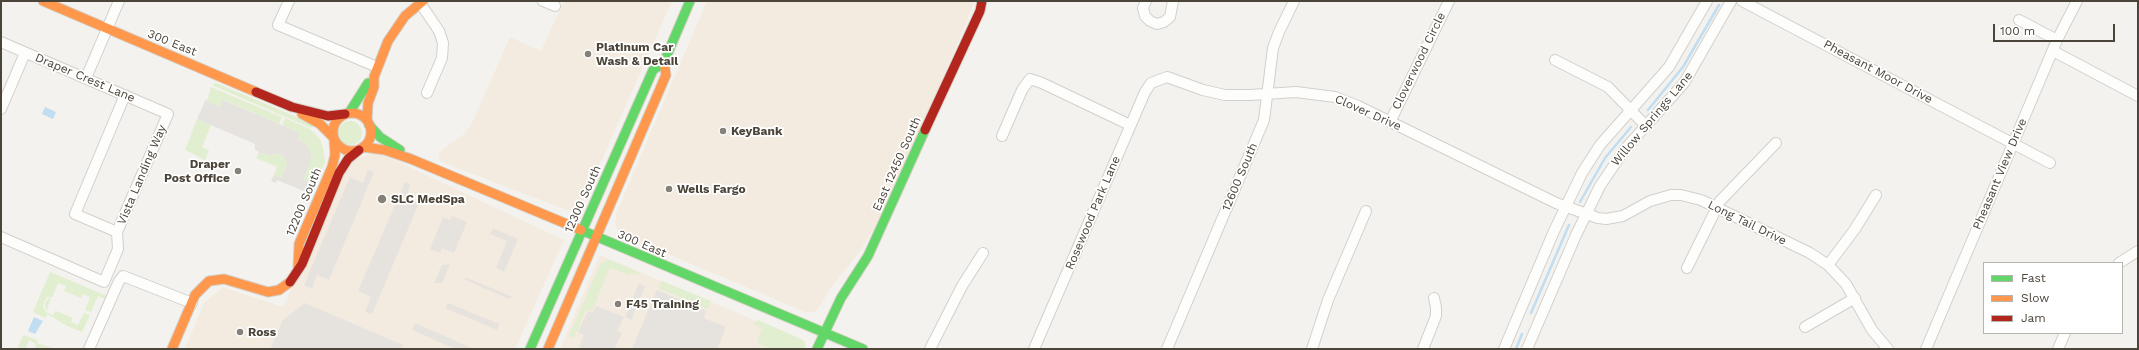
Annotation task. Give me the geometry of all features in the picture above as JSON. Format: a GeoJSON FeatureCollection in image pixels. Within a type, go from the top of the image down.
{"type":"FeatureCollection","features":[{"type":"Feature","properties":{"kind":"street","name":"300 East"},"geometry":{"type":"LineString","coordinates":[[43,1],[292,107],[320,124],[334,138]]}},
{"type":"Feature","properties":{"kind":"street"},"geometry":{"type":"LineString","coordinates":[[86,78],[119,1]]}},
{"type":"Feature","properties":{"kind":"street"},"geometry":{"type":"LineString","coordinates":[[289,1],[278,25],[376,72]]}},
{"type":"Feature","properties":{"kind":"street"},"geometry":{"type":"LineString","coordinates":[[543,1],[555,6]]}},
{"type":"Feature","properties":{"kind":"street","name":"12300 South"},"geometry":{"type":"LineString","coordinates":[[530,349],[653,70],[664,62],[690,1]]}},
{"type":"Feature","properties":{"kind":"street","name":"East 12450 South"},"geometry":{"type":"LineString","coordinates":[[817,349],[842,298],[868,256],[980,11],[982,1]]}},
{"type":"Feature","properties":{"kind":"street"},"geometry":{"type":"LineString","coordinates":[[1146,1],[1143,8],[1145,16],[1150,21],[1157,24],[1164,22],[1170,17],[1173,1]]}},
{"type":"Feature","properties":{"kind":"street","name":"12600 South"},"geometry":{"type":"LineString","coordinates":[[1167,349],[1262,125],[1266,114],[1273,48],[1294,1]]}},
{"type":"Feature","properties":{"kind":"street","name":"Cloverwood Circle"},"geometry":{"type":"LineString","coordinates":[[1390,122],[1449,1]]}},
{"type":"Feature","properties":{"kind":"street","name":"Willow Springs Lane"},"geometry":{"type":"LineString","coordinates":[[1504,349],[1565,207],[1582,174],[1600,145],[1669,68],[1707,1]]}},
{"type":"Feature","properties":{"kind":"street","name":"Willow Springs Lane"},"geometry":{"type":"LineString","coordinates":[[1527,349],[1585,215],[1600,186],[1617,159],[1646,126],[1672,100],[1688,78],[1731,1]]}},
{"type":"Feature","properties":{"kind":"street","name":"Pheasant Moor Drive"},"geometry":{"type":"LineString","coordinates":[[1742,1],[2050,163]]}},
{"type":"Feature","properties":{"kind":"street","name":"Pheasant View Drive"},"geometry":{"type":"LineString","coordinates":[[1926,349],[2057,40],[2077,1]]}},
{"type":"Feature","properties":{"kind":"street"},"geometry":{"type":"LineString","coordinates":[[376,72],[347,114],[335,123],[334,138],[344,149],[361,148],[370,135],[368,123],[368,103],[374,87],[376,72],[393,32],[405,16],[422,2],[440,31],[443,43],[442,58],[428,93]]}},
{"type":"Feature","properties":{"kind":"street"},"geometry":{"type":"LineString","coordinates":[[2019,20],[2057,40]]}},
{"type":"Feature","properties":{"kind":"street","name":"Draper Crest Lane"},"geometry":{"type":"LineString","coordinates":[[1,42],[168,114]]}},
{"type":"Feature","properties":{"kind":"street"},"geometry":{"type":"LineString","coordinates":[[2053,51],[2138,96]]}},
{"type":"Feature","properties":{"kind":"street"},"geometry":{"type":"LineString","coordinates":[[1,109],[26,53]]}},
{"type":"Feature","properties":{"kind":"street"},"geometry":{"type":"LineString","coordinates":[[1555,60],[1604,84],[1632,110],[1646,126]]}},
{"type":"Feature","properties":{"kind":"street","name":"12300 South"},"geometry":{"type":"LineString","coordinates":[[548,349],[666,75],[664,62]]}},
{"type":"Feature","properties":{"kind":"street","name":"Clover Drive"},"geometry":{"type":"LineString","coordinates":[[1156,80],[1167,77],[1174,78],[1203,90],[1225,95],[1296,92],[1323,94],[1345,101],[1390,122],[1565,207]]}},
{"type":"Feature","properties":{"kind":"street"},"geometry":{"type":"LineString","coordinates":[[1002,136],[1022,90],[1030,79],[1042,82],[1130,125]]}},
{"type":"Feature","properties":{"kind":"street","name":"Rosewood Park Lane"},"geometry":{"type":"LineString","coordinates":[[1034,349],[1147,87],[1156,80]]}},
{"type":"Feature","properties":{"kind":"street"},"geometry":{"type":"LineString","coordinates":[[118,232],[75,214],[125,95]]}},
{"type":"Feature","properties":{"kind":"street","name":"300 East"},"geometry":{"type":"LineString","coordinates":[[292,107],[328,116],[347,114]]}},
{"type":"Feature","properties":{"kind":"street","name":"Vista Landing Way"},"geometry":{"type":"LineString","coordinates":[[1,237],[104,282],[118,249],[118,232],[168,114]]}},
{"type":"Feature","properties":{"kind":"street"},"geometry":{"type":"LineString","coordinates":[[347,114],[359,114],[368,123]]}},
{"type":"Feature","properties":{"kind":"street","name":"300 East"},"geometry":{"type":"LineString","coordinates":[[368,123],[380,137],[411,159]]}},
{"type":"Feature","properties":{"kind":"street","name":"12200 South"},"geometry":{"type":"LineString","coordinates":[[296,275],[299,244],[332,167],[335,154],[334,138]]}},
{"type":"Feature","properties":{"kind":"street"},"geometry":{"type":"LineString","coordinates":[[1687,268],[1717,208],[1730,190],[1776,143]]}},
{"type":"Feature","properties":{"kind":"street","name":"300 East"},"geometry":{"type":"LineString","coordinates":[[361,148],[385,150],[411,159],[863,349]]}},
{"type":"Feature","properties":{"kind":"street","name":"12200 South"},"geometry":{"type":"LineString","coordinates":[[192,303],[201,287],[209,281],[224,279],[268,292],[282,288],[296,275],[324,212],[339,173],[348,159],[361,148]]}},
{"type":"Feature","properties":{"kind":"street","name":"Long Tail Drive"},"geometry":{"type":"LineString","coordinates":[[1565,207],[1585,215],[1606,219],[1623,216],[1650,202],[1671,195],[1691,197],[1717,208],[1810,253],[1828,265],[1840,276],[1855,298],[1872,330],[1888,349]]}},
{"type":"Feature","properties":{"kind":"street"},"geometry":{"type":"LineString","coordinates":[[1828,265],[1856,229],[1876,195]]}},
{"type":"Feature","properties":{"kind":"street"},"geometry":{"type":"LineString","coordinates":[[1312,349],[1328,300],[1366,212]]}},
{"type":"Feature","properties":{"kind":"street"},"geometry":{"type":"LineString","coordinates":[[2121,262],[2138,251]]}},
{"type":"Feature","properties":{"kind":"street"},"geometry":{"type":"LineString","coordinates":[[930,349],[962,286],[984,253]]}},
{"type":"Feature","properties":{"kind":"street"},"geometry":{"type":"LineString","coordinates":[[89,349],[119,281],[123,276],[192,303],[172,349]]}},
{"type":"Feature","properties":{"kind":"street"},"geometry":{"type":"LineString","coordinates":[[1423,349],[1436,316],[1434,298]]}},
{"type":"Feature","properties":{"kind":"street"},"geometry":{"type":"LineString","coordinates":[[1805,327],[1855,298]]}},
{"type":"Feature","properties":{"kind":"street"},"geometry":{"type":"LineString","coordinates":[[2058,349],[2065,334]]}},
{"type":"Feature","properties":{"kind":"shaded area"},"geometry":{"type":"Polygon","coordinates":[[[564,1],[672,1],[583,202],[577,209],[569,211],[439,161],[441,151],[464,134],[472,123],[510,37],[541,51],[564,1]]]}},
{"type":"Feature","properties":{"kind":"shaded area"},"geometry":{"type":"Polygon","coordinates":[[[707,1],[975,1],[924,123],[875,226],[861,250],[832,286],[818,309],[814,312],[805,312],[623,235],[615,226],[616,214],[707,1]]]}},
{"type":"Feature","properties":{"kind":"shaded area"},"geometry":{"type":"Polygon","coordinates":[[[206,99],[207,101],[220,107],[223,100],[300,133],[298,139],[308,146],[311,154],[310,163],[304,177],[305,180],[315,185],[311,194],[277,180],[276,183],[271,181],[274,175],[281,178],[287,164],[284,156],[277,153],[271,156],[263,153],[258,155],[259,152],[255,150],[255,144],[197,119],[206,99]]]}},
{"type":"Feature","properties":{"kind":"shaded area"},"geometry":{"type":"Polygon","coordinates":[[[377,152],[564,240],[515,349],[185,349],[204,303],[223,287],[283,307],[349,161],[377,152]]]}},
{"type":"Feature","properties":{"kind":"shaded area"},"geometry":{"type":"Polygon","coordinates":[[[368,170],[374,172],[329,280],[317,275],[312,289],[304,285],[350,177],[363,183],[368,170]]]}},
{"type":"Feature","properties":{"kind":"shaded area"},"geometry":{"type":"Polygon","coordinates":[[[405,182],[410,185],[406,197],[419,203],[372,314],[365,312],[371,297],[358,291],[405,182]]]}},
{"type":"Feature","properties":{"kind":"shaded area"},"geometry":{"type":"Polygon","coordinates":[[[452,216],[467,222],[454,253],[442,248],[440,253],[430,249],[443,217],[450,220],[452,216]]]}},
{"type":"Feature","properties":{"kind":"shaded area"},"geometry":{"type":"Polygon","coordinates":[[[493,228],[518,239],[504,272],[496,268],[507,241],[490,234],[493,228]]]}},
{"type":"Feature","properties":{"kind":"shaded area"},"geometry":{"type":"Polygon","coordinates":[[[600,255],[806,342],[803,349],[560,349],[600,255]]]}},
{"type":"Feature","properties":{"kind":"shaded area"},"geometry":{"type":"Polygon","coordinates":[[[450,264],[442,283],[434,283],[442,265],[450,264]]]}},
{"type":"Feature","properties":{"kind":"shaded area"},"geometry":{"type":"Polygon","coordinates":[[[467,278],[513,297],[509,299],[463,279],[467,278]]]}},
{"type":"Feature","properties":{"kind":"shaded area"},"geometry":{"type":"Polygon","coordinates":[[[639,283],[645,286],[631,320],[625,317],[639,283]]]}},
{"type":"Feature","properties":{"kind":"shaded area"},"geometry":{"type":"Polygon","coordinates":[[[657,290],[706,311],[704,318],[726,327],[717,349],[632,349],[657,290]]]}},
{"type":"Feature","properties":{"kind":"shaded area"},"geometry":{"type":"Polygon","coordinates":[[[305,303],[403,345],[401,349],[270,349],[283,320],[305,303]]]}},
{"type":"Feature","properties":{"kind":"shaded area"},"geometry":{"type":"Polygon","coordinates":[[[448,303],[499,324],[497,330],[445,308],[448,303]]]}},
{"type":"Feature","properties":{"kind":"shaded area"},"geometry":{"type":"Polygon","coordinates":[[[596,306],[624,317],[617,331],[622,333],[614,349],[585,349],[579,347],[584,335],[578,332],[588,311],[593,313],[596,306]]]}},
{"type":"Feature","properties":{"kind":"shaded area"},"geometry":{"type":"Polygon","coordinates":[[[415,323],[474,349],[455,349],[412,330],[415,323]]]}},
{"type":"Feature","properties":{"kind":"green space"},"geometry":{"type":"Polygon","coordinates":[[[216,83],[306,121],[313,126],[311,128],[212,85],[216,83]]]}},
{"type":"Feature","properties":{"kind":"green space"},"geometry":{"type":"Polygon","coordinates":[[[211,87],[282,117],[279,124],[224,100],[220,107],[207,101],[211,87]]]}},
{"type":"Feature","properties":{"kind":"green space"},"geometry":{"type":"Polygon","coordinates":[[[285,118],[310,129],[320,139],[323,147],[325,162],[315,185],[305,180],[304,177],[310,163],[309,148],[298,139],[300,133],[282,125],[285,118]]]}},
{"type":"Feature","properties":{"kind":"green space"},"geometry":{"type":"Polygon","coordinates":[[[197,119],[211,125],[202,147],[209,150],[201,171],[199,170],[203,159],[185,150],[197,119]]]}},
{"type":"Feature","properties":{"kind":"green space"},"geometry":{"type":"Polygon","coordinates":[[[350,121],[355,122],[361,128],[361,138],[355,144],[350,145],[345,144],[339,138],[338,133],[339,128],[345,122],[350,121]]]}},
{"type":"Feature","properties":{"kind":"green space"},"geometry":{"type":"Polygon","coordinates":[[[263,153],[271,156],[277,153],[284,156],[287,164],[281,178],[274,175],[277,167],[256,158],[258,155],[263,153]]]}},
{"type":"Feature","properties":{"kind":"green space"},"geometry":{"type":"Polygon","coordinates":[[[610,260],[640,273],[639,275],[632,273],[629,275],[611,268],[606,273],[590,310],[586,309],[574,338],[569,336],[601,263],[610,260]]]}},
{"type":"Feature","properties":{"kind":"green space"},"geometry":{"type":"Polygon","coordinates":[[[50,272],[107,296],[106,299],[98,296],[91,312],[85,310],[90,297],[83,294],[81,298],[64,291],[66,286],[58,283],[52,298],[47,297],[44,302],[43,307],[47,315],[45,318],[33,312],[50,272]]]}},
{"type":"Feature","properties":{"kind":"green space"},"geometry":{"type":"Polygon","coordinates":[[[608,272],[592,311],[590,311],[606,273],[608,272]]]}},
{"type":"Feature","properties":{"kind":"green space"},"geometry":{"type":"Polygon","coordinates":[[[662,281],[711,301],[708,309],[659,288],[662,281]]]}},
{"type":"Feature","properties":{"kind":"green space"},"geometry":{"type":"Polygon","coordinates":[[[49,298],[51,299],[46,312],[53,315],[56,311],[73,318],[71,322],[78,325],[84,313],[90,315],[82,332],[67,326],[46,313],[45,303],[49,298]]]}},
{"type":"Feature","properties":{"kind":"green space"},"geometry":{"type":"Polygon","coordinates":[[[758,320],[803,340],[805,345],[804,349],[771,349],[757,343],[762,328],[753,324],[758,320]]]}},
{"type":"Feature","properties":{"kind":"green space"},"geometry":{"type":"Polygon","coordinates":[[[23,335],[37,340],[37,343],[56,349],[39,349],[35,347],[36,344],[29,340],[25,349],[17,349],[23,335]]]}},
{"type":"Feature","properties":{"kind":"water"},"geometry":{"type":"Polygon","coordinates":[[[45,107],[56,112],[53,119],[42,114],[45,107]]]}},
{"type":"Feature","properties":{"kind":"water"},"geometry":{"type":"Polygon","coordinates":[[[34,317],[43,321],[35,334],[28,331],[34,317]]]}},
{"type":"Feature","properties":{"kind":"waterway"},"geometry":{"type":"LineString","coordinates":[[1648,110],[1683,67],[1719,5]]}},
{"type":"Feature","properties":{"kind":"waterway"},"geometry":{"type":"LineString","coordinates":[[1580,202],[1605,158],[1631,127]]}},
{"type":"Feature","properties":{"kind":"waterway"},"geometry":{"type":"LineString","coordinates":[[1531,313],[1569,225]]}},
{"type":"Feature","properties":{"kind":"waterway"},"geometry":{"type":"LineString","coordinates":[[1516,349],[1522,334]]}},
{"type":"Feature","properties":{"kind":"traffic: fast"},"geometry":{"type":"LineString","coordinates":[[530,349],[653,70],[664,62],[690,1]]}},
{"type":"Feature","properties":{"kind":"traffic: fast"},"geometry":{"type":"LineString","coordinates":[[349,113],[368,83]]}},
{"type":"Feature","properties":{"kind":"traffic: fast"},"geometry":{"type":"LineString","coordinates":[[369,125],[380,137],[400,150]]}},
{"type":"Feature","properties":{"kind":"traffic: fast"},"geometry":{"type":"LineString","coordinates":[[817,349],[841,298],[868,256],[925,130]]}},
{"type":"Feature","properties":{"kind":"traffic: fast"},"geometry":{"type":"LineString","coordinates":[[581,230],[863,349]]}},
{"type":"Feature","properties":{"kind":"traffic: slow"},"geometry":{"type":"LineString","coordinates":[[43,1],[256,92]]}},
{"type":"Feature","properties":{"kind":"traffic: slow"},"geometry":{"type":"LineString","coordinates":[[367,120],[368,103],[374,87],[374,77],[388,41],[405,16],[423,1]]}},
{"type":"Feature","properties":{"kind":"traffic: slow"},"geometry":{"type":"LineString","coordinates":[[548,349],[666,75],[664,62]]}},
{"type":"Feature","properties":{"kind":"traffic: slow"},"geometry":{"type":"LineString","coordinates":[[348,113],[356,113],[368,122],[371,132],[368,142],[362,148],[356,151],[348,151],[336,142],[333,136],[333,128],[342,116],[348,113]]}},
{"type":"Feature","properties":{"kind":"traffic: slow"},"geometry":{"type":"LineString","coordinates":[[302,114],[320,124],[333,137]]}},
{"type":"Feature","properties":{"kind":"traffic: slow"},"geometry":{"type":"LineString","coordinates":[[298,267],[299,244],[332,167],[335,155],[334,139]]}},
{"type":"Feature","properties":{"kind":"traffic: slow"},"geometry":{"type":"LineString","coordinates":[[363,147],[385,150],[411,159],[581,230]]}},
{"type":"Feature","properties":{"kind":"traffic: slow"},"geometry":{"type":"LineString","coordinates":[[172,349],[195,295],[209,281],[224,279],[268,292],[279,290],[290,282]]}},
{"type":"Feature","properties":{"kind":"traffic: jam"},"geometry":{"type":"LineString","coordinates":[[925,130],[980,11],[982,1]]}},
{"type":"Feature","properties":{"kind":"traffic: jam"},"geometry":{"type":"LineString","coordinates":[[256,92],[292,107],[328,116],[345,114]]}},
{"type":"Feature","properties":{"kind":"traffic: jam"},"geometry":{"type":"LineString","coordinates":[[290,282],[302,264],[339,173],[348,159],[359,150]]}},
{"type":"Feature","properties":{"kind":"place","name":"Platinum Car Wash & Detail"},"geometry":{"type":"Point","coordinates":[588,54]}},
{"type":"Feature","properties":{"kind":"place","name":"KeyBank"},"geometry":{"type":"Point","coordinates":[723,131]}},
{"type":"Feature","properties":{"kind":"place","name":"Draper Post Office"},"geometry":{"type":"Point","coordinates":[238,171]}},
{"type":"Feature","properties":{"kind":"place","name":"Wells Fargo"},"geometry":{"type":"Point","coordinates":[669,189]}},
{"type":"Feature","properties":{"kind":"place","name":"SLC MedSpa"},"geometry":{"type":"Point","coordinates":[382,199]}},
{"type":"Feature","properties":{"kind":"place","name":"F45 Training"},"geometry":{"type":"Point","coordinates":[618,304]}},
{"type":"Feature","properties":{"kind":"place","name":"Ross"},"geometry":{"type":"Point","coordinates":[240,332]}}]}
